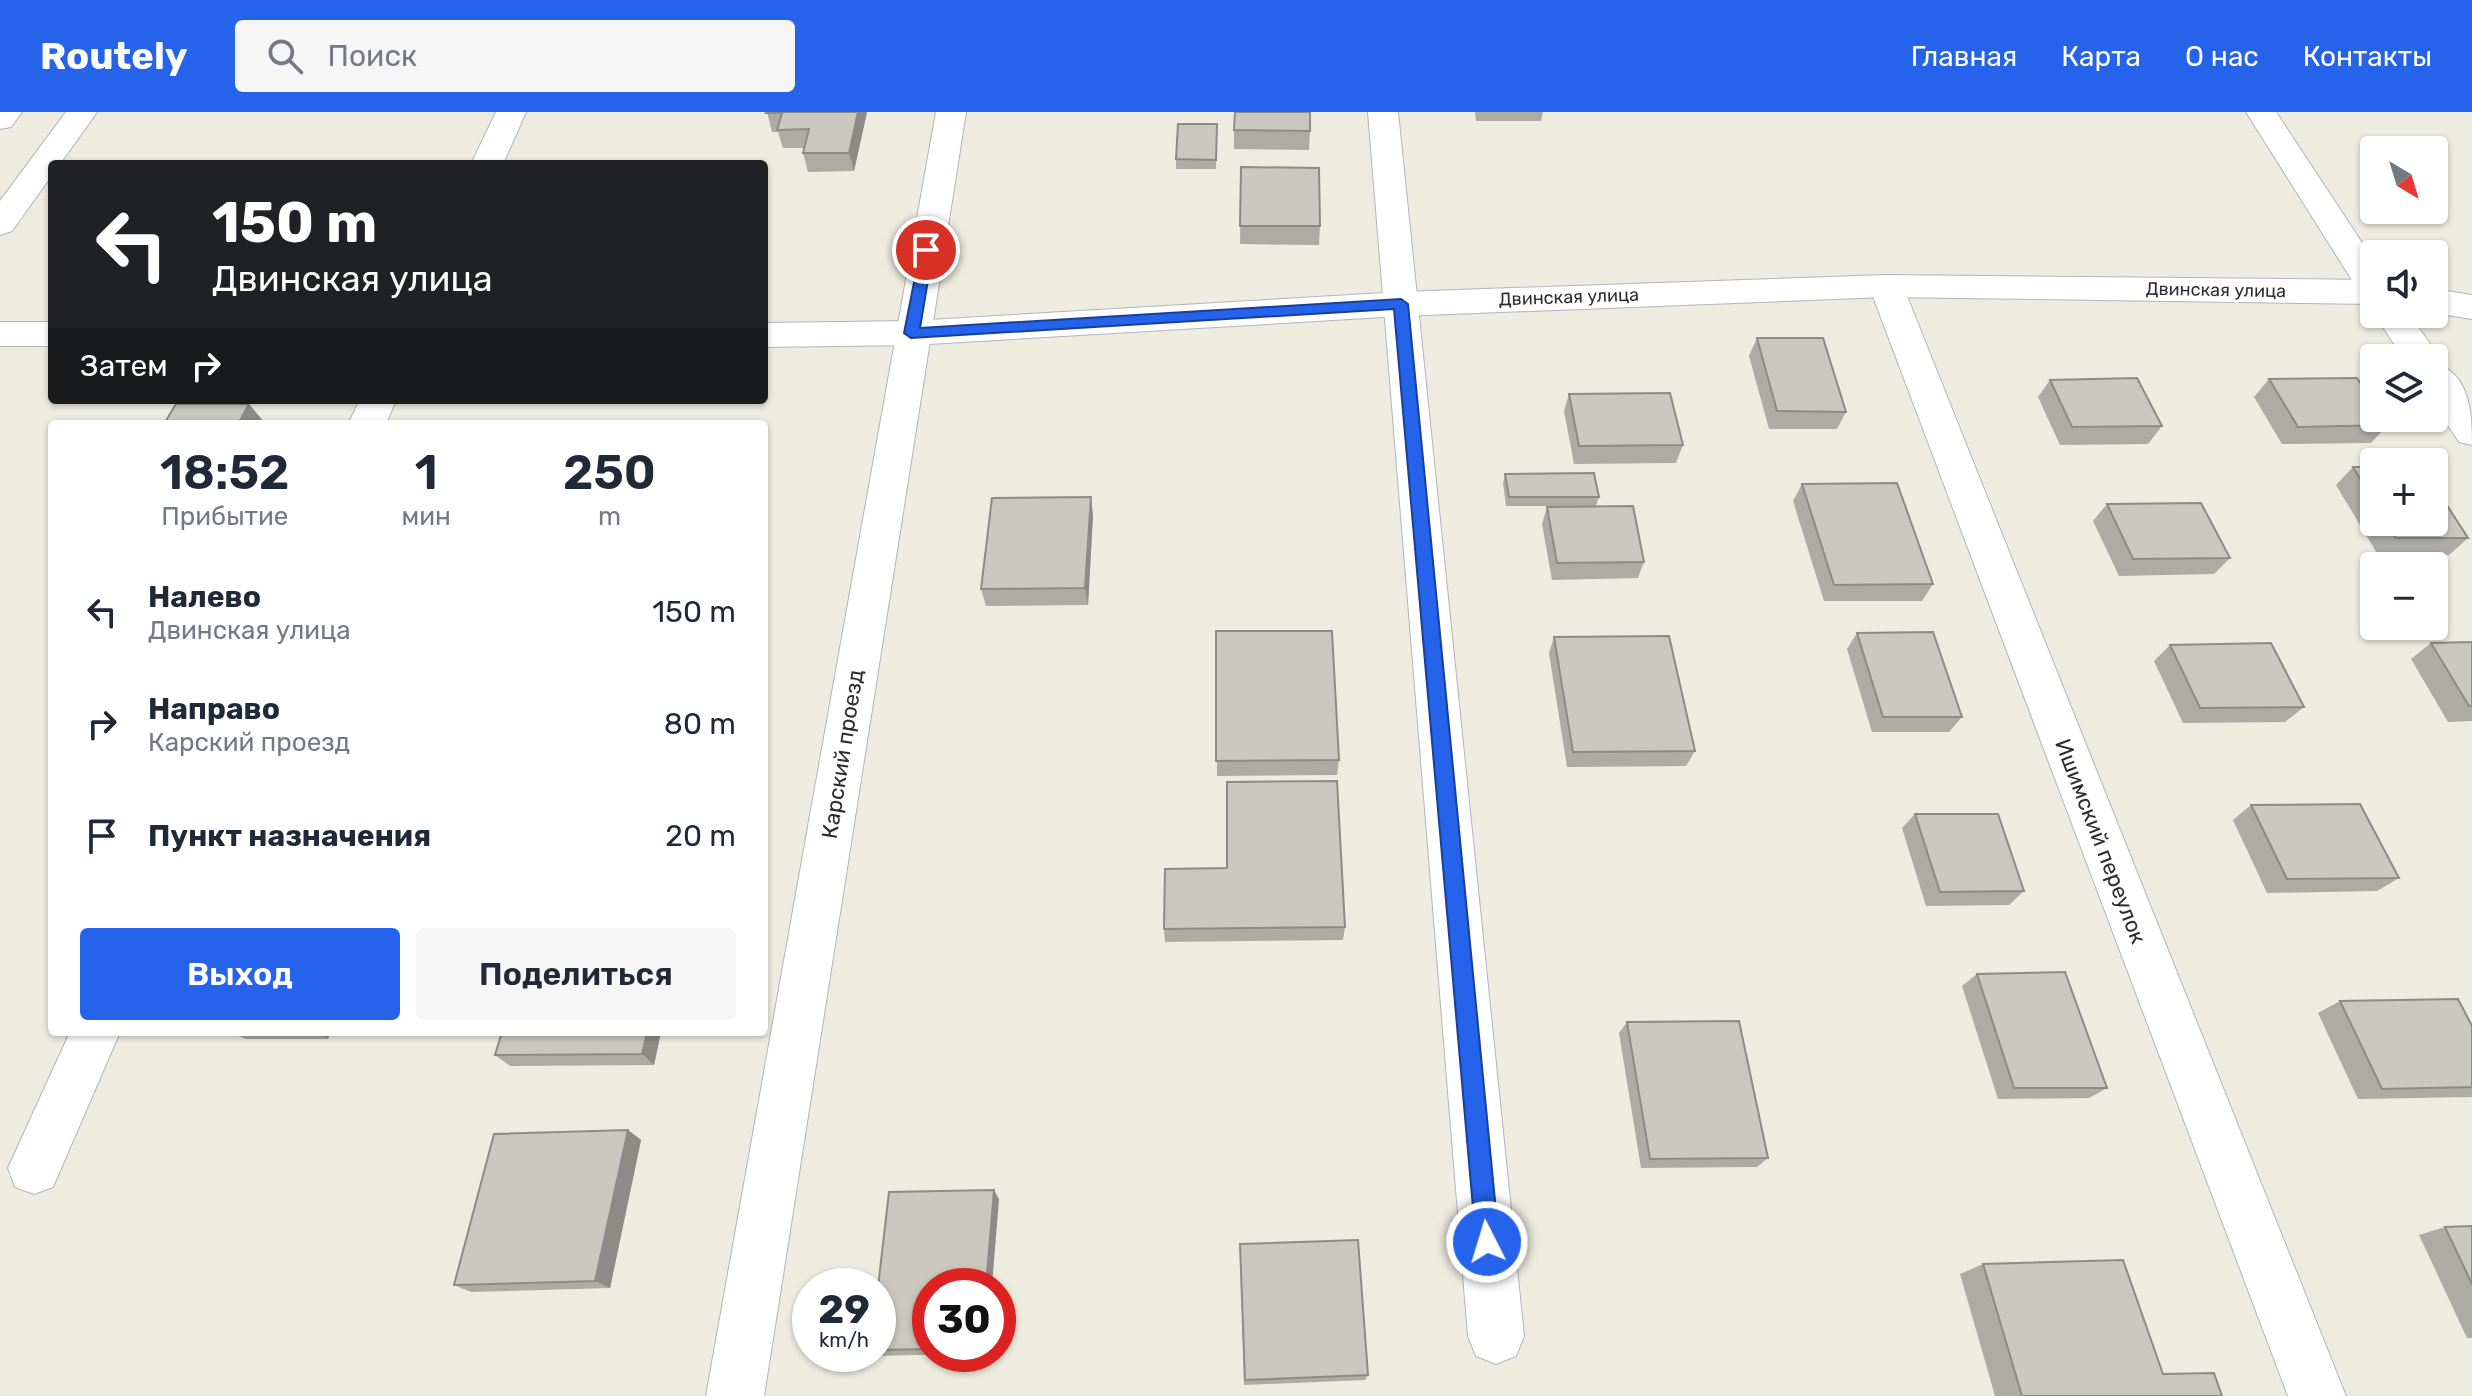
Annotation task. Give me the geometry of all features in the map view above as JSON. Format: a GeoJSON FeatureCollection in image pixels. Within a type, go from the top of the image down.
{"type":"FeatureCollection","features":[{"type":"Feature","properties":{"kind":"street"},"geometry":{"type":"LineString","coordinates":[[0,120],[7,112]]}},
{"type":"Feature","properties":{"kind":"street"},"geometry":{"type":"LineString","coordinates":[[0,224],[82,112]]}},
{"type":"Feature","properties":{"kind":"street"},"geometry":{"type":"LineString","coordinates":[[489,160],[511,112]]}},
{"type":"Feature","properties":{"kind":"street","name":"Карский проезд"},"geometry":{"type":"LineString","coordinates":[[735,1396],[911,333],[951,112]]}},
{"type":"Feature","properties":{"kind":"street"},"geometry":{"type":"LineString","coordinates":[[1383,112],[1496,1336]]}},
{"type":"Feature","properties":{"kind":"street"},"geometry":{"type":"LineString","coordinates":[[2261,112],[2360,268]]}},
{"type":"Feature","properties":{"kind":"street","name":"Двинская улица"},"geometry":{"type":"LineString","coordinates":[[768,335],[911,333],[1401,304],[1886,286],[2360,290]]}},
{"type":"Feature","properties":{"kind":"street","name":"Ишимский переулок"},"geometry":{"type":"LineString","coordinates":[[1886,286],[2317,1396]]}},
{"type":"Feature","properties":{"kind":"street"},"geometry":{"type":"LineString","coordinates":[[2448,303],[2472,307]]}},
{"type":"Feature","properties":{"kind":"street"},"geometry":{"type":"LineString","coordinates":[[0,334],[48,334]]}},
{"type":"Feature","properties":{"kind":"street"},"geometry":{"type":"LineString","coordinates":[[2448,397],[2472,432]]}},
{"type":"Feature","properties":{"kind":"street"},"geometry":{"type":"LineString","coordinates":[[34,1168],[93,1036]]}},
{"type":"Feature","properties":{"kind":"building"},"geometry":{"type":"Polygon","coordinates":[[[767,112],[858,112],[849,153],[803,153],[809,129],[777,130],[782,113],[767,112]]]}},
{"type":"Feature","properties":{"kind":"building"},"geometry":{"type":"Polygon","coordinates":[[[1235,112],[1310,112],[1310,131],[1234,130],[1235,112]]]}},
{"type":"Feature","properties":{"kind":"building"},"geometry":{"type":"Polygon","coordinates":[[[1178,124],[1217,124],[1216,160],[1176,159],[1178,124]]]}},
{"type":"Feature","properties":{"kind":"building"},"geometry":{"type":"Polygon","coordinates":[[[1241,167],[1319,168],[1320,226],[1240,226],[1241,167]]]}},
{"type":"Feature","properties":{"kind":"building"},"geometry":{"type":"Polygon","coordinates":[[[1757,338],[1823,338],[1846,412],[1777,411],[1757,338]]]}},
{"type":"Feature","properties":{"kind":"building"},"geometry":{"type":"Polygon","coordinates":[[[2137,378],[2162,426],[2072,427],[2050,380],[2137,378]]]}},
{"type":"Feature","properties":{"kind":"building"},"geometry":{"type":"Polygon","coordinates":[[[2357,378],[2360,383],[2360,426],[2298,427],[2269,379],[2357,378]]]}},
{"type":"Feature","properties":{"kind":"building"},"geometry":{"type":"Polygon","coordinates":[[[1670,393],[1683,445],[1579,446],[1569,394],[1670,393]]]}},
{"type":"Feature","properties":{"kind":"building"},"geometry":{"type":"Polygon","coordinates":[[[176,404],[249,404],[240,420],[166,420],[176,404]]]}},
{"type":"Feature","properties":{"kind":"building"},"geometry":{"type":"Polygon","coordinates":[[[2353,467],[2360,467],[2360,479],[2353,467]]]}},
{"type":"Feature","properties":{"kind":"building"},"geometry":{"type":"Polygon","coordinates":[[[1594,473],[1599,497],[1509,497],[1505,474],[1594,473]]]}},
{"type":"Feature","properties":{"kind":"building"},"geometry":{"type":"Polygon","coordinates":[[[1897,483],[1933,584],[1834,585],[1802,484],[1897,483]]]}},
{"type":"Feature","properties":{"kind":"building"},"geometry":{"type":"Polygon","coordinates":[[[1091,497],[1085,588],[981,589],[992,498],[1091,497]]]}},
{"type":"Feature","properties":{"kind":"building"},"geometry":{"type":"Polygon","coordinates":[[[2201,503],[2230,558],[2133,559],[2107,504],[2201,503]]]}},
{"type":"Feature","properties":{"kind":"building"},"geometry":{"type":"Polygon","coordinates":[[[1633,506],[1644,562],[1557,563],[1547,507],[1633,506]]]}},
{"type":"Feature","properties":{"kind":"building"},"geometry":{"type":"Polygon","coordinates":[[[2448,507],[2468,538],[2396,538],[2448,536],[2448,507]]]}},
{"type":"Feature","properties":{"kind":"building"},"geometry":{"type":"Polygon","coordinates":[[[1216,631],[1332,631],[1339,760],[1216,761],[1216,631]]]}},
{"type":"Feature","properties":{"kind":"building"},"geometry":{"type":"Polygon","coordinates":[[[1933,632],[1962,717],[1883,717],[1857,633],[1933,632]]]}},
{"type":"Feature","properties":{"kind":"building"},"geometry":{"type":"Polygon","coordinates":[[[1669,636],[1695,751],[1573,752],[1554,637],[1669,636]]]}},
{"type":"Feature","properties":{"kind":"building"},"geometry":{"type":"Polygon","coordinates":[[[2472,642],[2472,706],[2469,706],[2431,643],[2472,642]]]}},
{"type":"Feature","properties":{"kind":"building"},"geometry":{"type":"Polygon","coordinates":[[[2271,643],[2304,707],[2200,708],[2170,645],[2271,643]]]}},
{"type":"Feature","properties":{"kind":"building"},"geometry":{"type":"Polygon","coordinates":[[[1337,781],[1345,927],[1164,929],[1165,869],[1227,868],[1227,782],[1337,781]]]}},
{"type":"Feature","properties":{"kind":"building"},"geometry":{"type":"Polygon","coordinates":[[[2360,804],[2399,878],[2287,879],[2251,805],[2360,804]]]}},
{"type":"Feature","properties":{"kind":"building"},"geometry":{"type":"Polygon","coordinates":[[[1915,814],[1998,814],[2024,891],[1940,892],[1915,814]]]}},
{"type":"Feature","properties":{"kind":"building"},"geometry":{"type":"Polygon","coordinates":[[[2065,972],[2107,1088],[2014,1088],[1977,974],[2065,972]]]}},
{"type":"Feature","properties":{"kind":"building"},"geometry":{"type":"Polygon","coordinates":[[[2458,999],[2472,1026],[2472,1087],[2382,1089],[2340,1001],[2458,999]]]}},
{"type":"Feature","properties":{"kind":"building"},"geometry":{"type":"Polygon","coordinates":[[[1739,1021],[1768,1158],[1650,1159],[1627,1022],[1739,1021]]]}},
{"type":"Feature","properties":{"kind":"building"},"geometry":{"type":"Polygon","coordinates":[[[501,1036],[646,1036],[642,1054],[495,1055],[501,1036]]]}},
{"type":"Feature","properties":{"kind":"building"},"geometry":{"type":"Polygon","coordinates":[[[628,1130],[595,1281],[454,1285],[494,1134],[628,1130]]]}},
{"type":"Feature","properties":{"kind":"building"},"geometry":{"type":"Polygon","coordinates":[[[994,1190],[988,1268],[912,1268],[912,1349],[896,1350],[896,1268],[880,1268],[889,1192],[994,1190]]]}},
{"type":"Feature","properties":{"kind":"building"},"geometry":{"type":"Polygon","coordinates":[[[2472,1226],[2472,1284],[2445,1227],[2472,1226]]]}},
{"type":"Feature","properties":{"kind":"building"},"geometry":{"type":"Polygon","coordinates":[[[1358,1240],[1368,1375],[1245,1380],[1240,1244],[1358,1240]]]}},
{"type":"Feature","properties":{"kind":"building"},"geometry":{"type":"Polygon","coordinates":[[[2123,1260],[2163,1374],[2214,1373],[2222,1396],[2022,1396],[1983,1264],[2123,1260]]]}},
{"type":"Feature","properties":{"kind":"route"},"geometry":{"type":"LineString","coordinates":[[926,250],[911,333],[1401,304],[1487,1242]]}}]}
